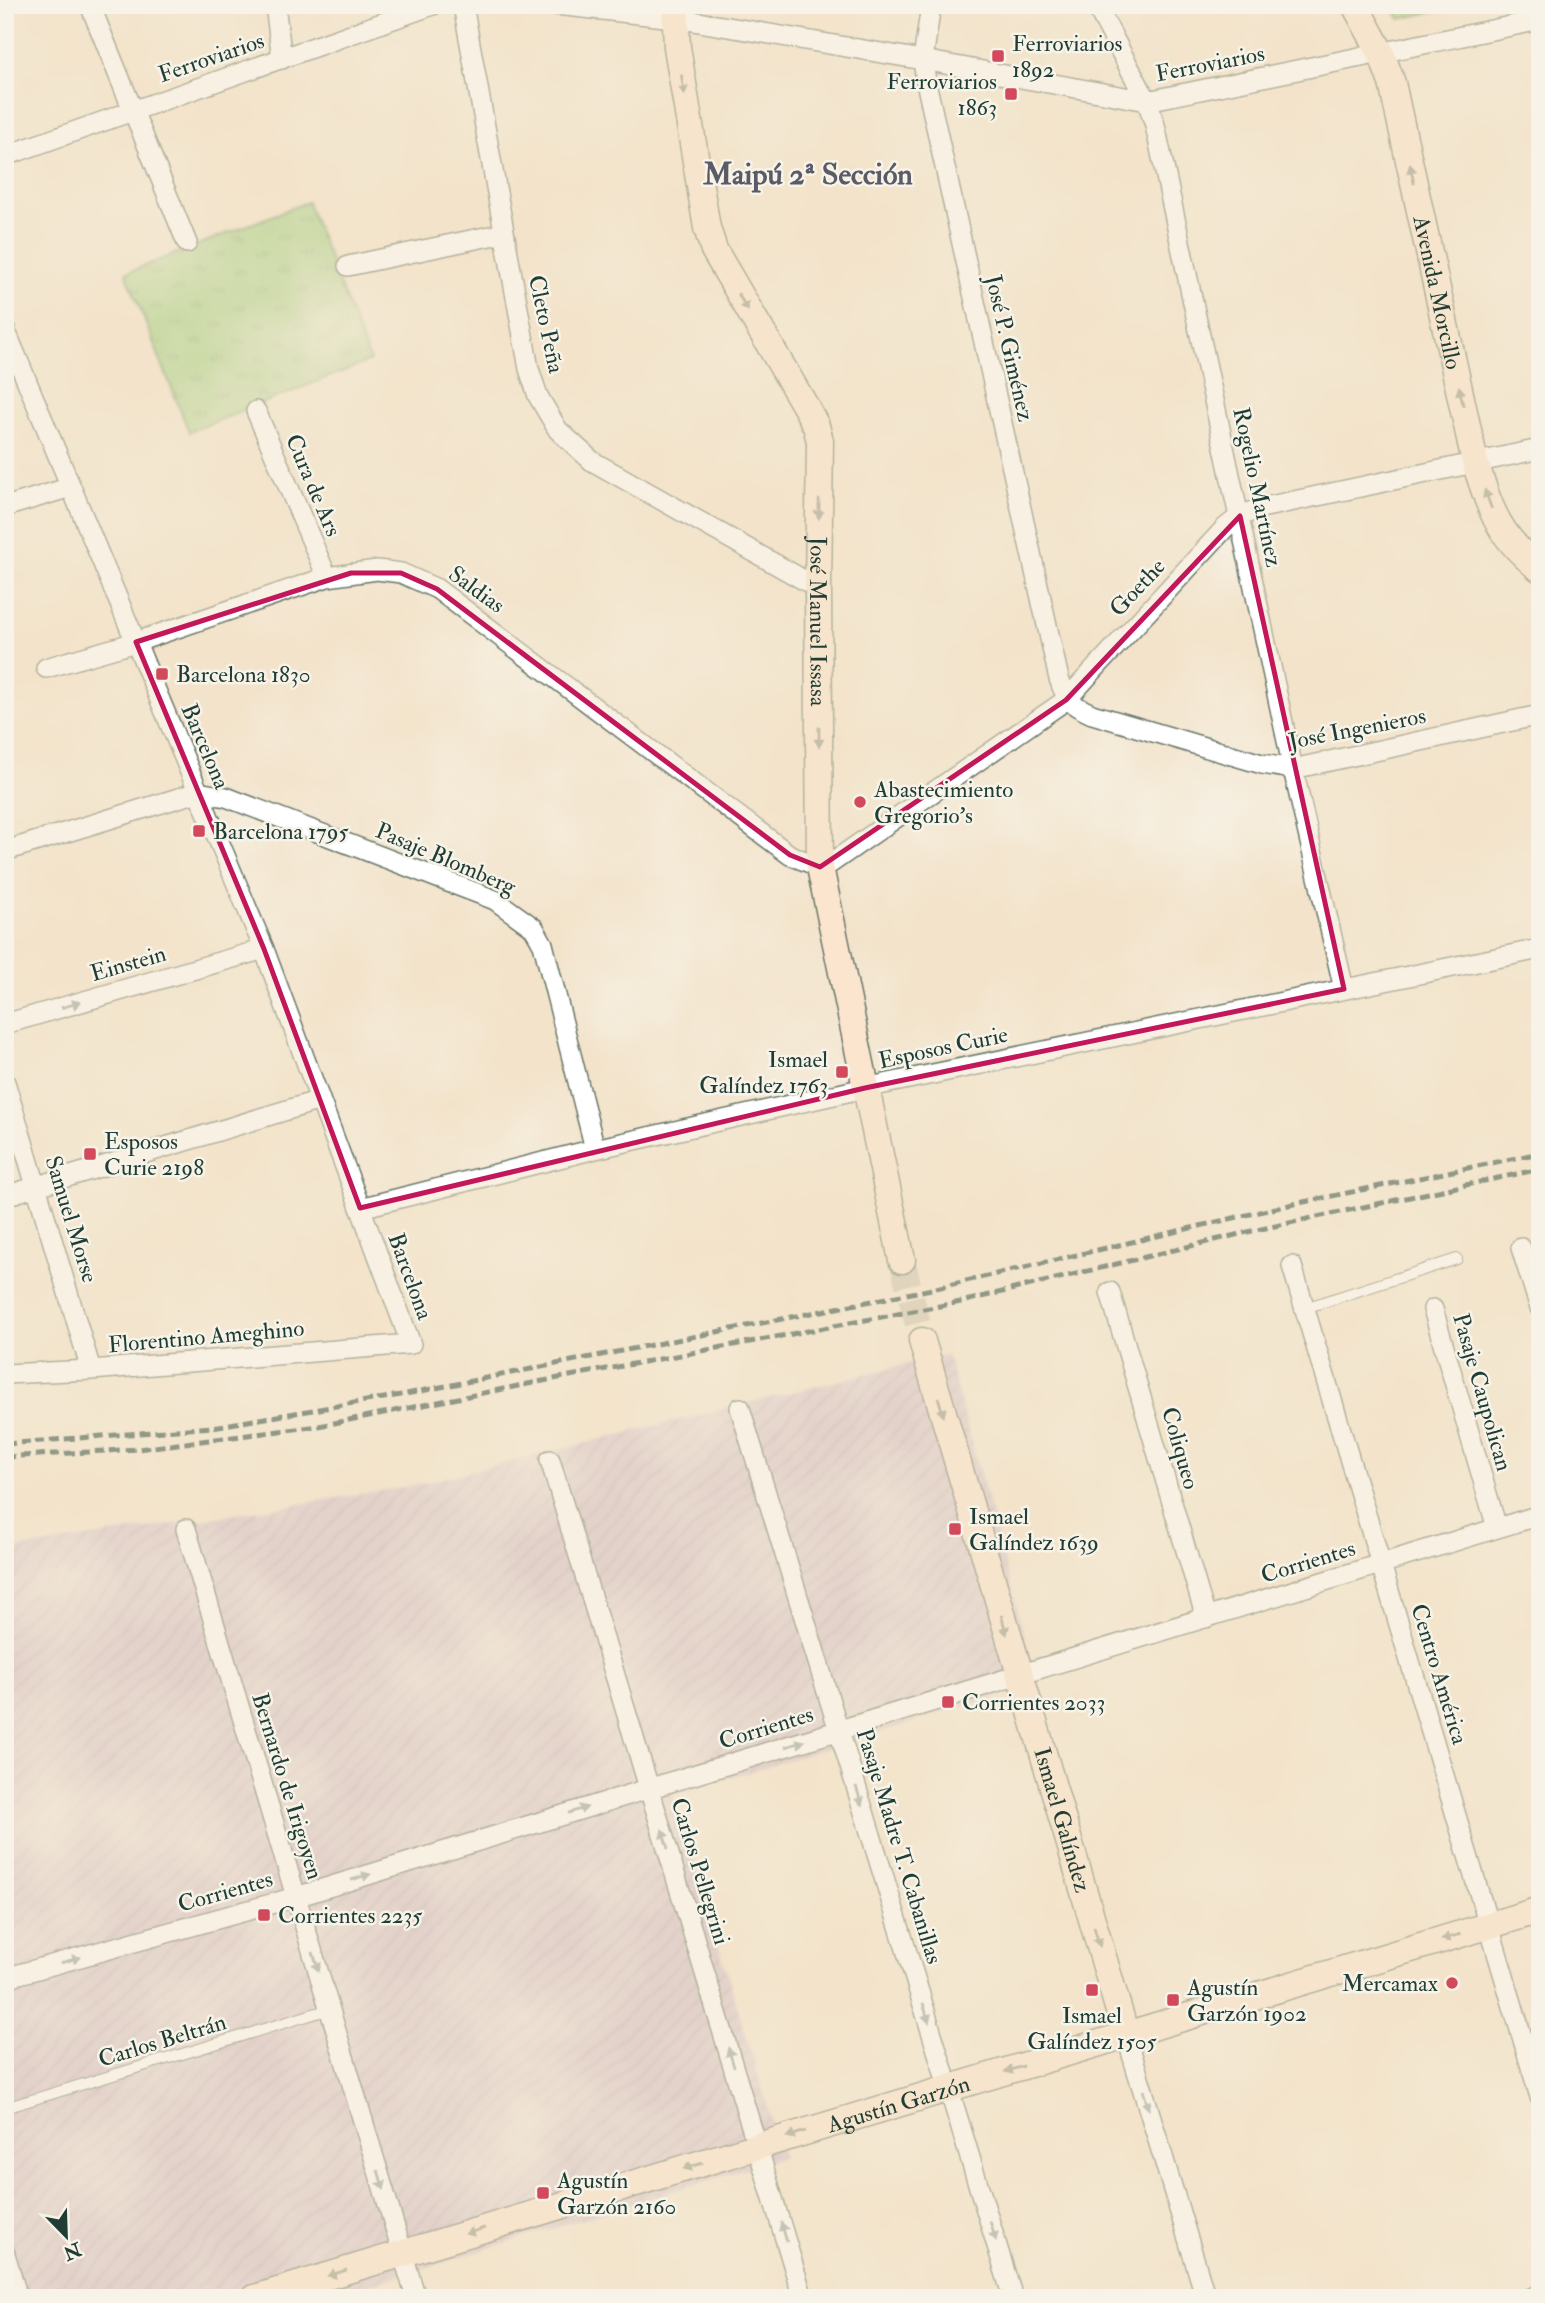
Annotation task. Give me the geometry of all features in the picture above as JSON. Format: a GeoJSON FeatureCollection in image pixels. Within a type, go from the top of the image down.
{"type":"FeatureCollection","features":[{"type":"Feature","properties":{"kind":"main road","name":"Avenida Morcillo"},"geometry":{"type":"LineString","coordinates":[[1355,5],[1381,53],[1392,83],[1475,463],[1504,534],[1540,569]]}},
{"type":"Feature","properties":{"kind":"main road","name":"José Manuel Issasa"},"geometry":{"type":"LineString","coordinates":[[675,11],[677,47],[703,202],[714,250],[807,409],[820,441],[820,867],[902,1260]]}},
{"type":"Feature","properties":{"kind":"main road","name":"Ismael Galíndez"},"geometry":{"type":"LineString","coordinates":[[922,1341],[1126,2035]]}},
{"type":"Feature","properties":{"kind":"main road","name":"Agustín Garzón"},"geometry":{"type":"LineString","coordinates":[[255,2298],[1540,1910]]}},
{"type":"Feature","properties":{"kind":"street"},"geometry":{"type":"LineString","coordinates":[[90,5],[187,243]]}},
{"type":"Feature","properties":{"kind":"street"},"geometry":{"type":"LineString","coordinates":[[275,5],[282,59]]}},
{"type":"Feature","properties":{"kind":"street","name":"Ferroviarios"},"geometry":{"type":"LineString","coordinates":[[5,156],[433,5]]}},
{"type":"Feature","properties":{"kind":"street","name":"Cleto Peña"},"geometry":{"type":"LineString","coordinates":[[463,5],[528,369],[538,396],[558,430],[592,461],[818,588]]}},
{"type":"Feature","properties":{"kind":"street","name":"Ferroviarios"},"geometry":{"type":"LineString","coordinates":[[556,5],[675,11],[1147,101],[1540,20]]}},
{"type":"Feature","properties":{"kind":"street","name":"José P. Giménez"},"geometry":{"type":"LineString","coordinates":[[931,5],[923,60],[932,110],[1056,666],[1066,699]]}},
{"type":"Feature","properties":{"kind":"street","name":"Rogelio Martínez"},"geometry":{"type":"LineString","coordinates":[[1096,5],[1147,101],[1155,125],[1293,769],[1344,989]]}},
{"type":"Feature","properties":{"kind":"street"},"geometry":{"type":"LineString","coordinates":[[348,266],[504,233]]}},
{"type":"Feature","properties":{"kind":"street","name":"Barcelona"},"geometry":{"type":"LineString","coordinates":[[6,334],[264,949],[411,1344]]}},
{"type":"Feature","properties":{"kind":"street","name":"Cura de Ars"},"geometry":{"type":"LineString","coordinates":[[256,411],[327,578]]}},
{"type":"Feature","properties":{"kind":"street","name":"Goethe"},"geometry":{"type":"LineString","coordinates":[[820,867],[831,863],[1066,699],[1225,528],[1240,516],[1261,508],[1540,449]]}},
{"type":"Feature","properties":{"kind":"street"},"geometry":{"type":"LineString","coordinates":[[5,506],[71,487]]}},
{"type":"Feature","properties":{"kind":"street","name":"Saldias"},"geometry":{"type":"LineString","coordinates":[[46,668],[136,642],[327,578],[377,570],[401,573],[438,589],[790,855],[820,867]]}},
{"type":"Feature","properties":{"kind":"street","name":"José Ingenieros"},"geometry":{"type":"LineString","coordinates":[[1066,699],[1092,713],[1262,764],[1293,769],[1540,715]]}},
{"type":"Feature","properties":{"kind":"street"},"geometry":{"type":"LineString","coordinates":[[5,850],[198,792]]}},
{"type":"Feature","properties":{"kind":"street","name":"Pasaje Blomberg"},"geometry":{"type":"LineString","coordinates":[[198,792],[226,797],[495,900],[534,928],[543,944],[549,964],[595,1149]]}},
{"type":"Feature","properties":{"kind":"street","name":"Einstein"},"geometry":{"type":"LineString","coordinates":[[5,1024],[264,949]]}},
{"type":"Feature","properties":{"kind":"street","name":"Esposos Curie"},"geometry":{"type":"LineString","coordinates":[[360,1208],[595,1149],[865,1088],[1540,949]]}},
{"type":"Feature","properties":{"kind":"street","name":"Samuel Morse"},"geometry":{"type":"LineString","coordinates":[[5,1082],[91,1370]]}},
{"type":"Feature","properties":{"kind":"street"},"geometry":{"type":"LineString","coordinates":[[5,1196],[320,1100]]}},
{"type":"Feature","properties":{"kind":"street"},"geometry":{"type":"LineString","coordinates":[[1521,1248],[1540,1308]]}},
{"type":"Feature","properties":{"kind":"street","name":"Centro América"},"geometry":{"type":"LineString","coordinates":[[1292,1266],[1540,2097]]}},
{"type":"Feature","properties":{"kind":"street","name":"Coliqueo"},"geometry":{"type":"LineString","coordinates":[[1110,1292],[1206,1618]]}},
{"type":"Feature","properties":{"kind":"street","name":"Pasaje Caupolican"},"geometry":{"type":"LineString","coordinates":[[1433,1309],[1497,1528]]}},
{"type":"Feature","properties":{"kind":"street","name":"Florentino Ameghino"},"geometry":{"type":"LineString","coordinates":[[5,1374],[91,1370],[411,1344]]}},
{"type":"Feature","properties":{"kind":"street","name":"Pasaje Madre T. Cabanillas"},"geometry":{"type":"LineString","coordinates":[[740,1408],[1013,2298]]}},
{"type":"Feature","properties":{"kind":"street","name":"Carlos Pellegrini"},"geometry":{"type":"LineString","coordinates":[[550,1460],[803,2298]]}},
{"type":"Feature","properties":{"kind":"street","name":"Corrientes"},"geometry":{"type":"LineString","coordinates":[[5,1978],[296,1897],[1540,1515]]}},
{"type":"Feature","properties":{"kind":"street","name":"Bernardo de Irigoyen"},"geometry":{"type":"LineString","coordinates":[[186,1529],[416,2298]]}},
{"type":"Feature","properties":{"kind":"street","name":"Ismael Galíndez"},"geometry":{"type":"LineString","coordinates":[[1126,2035],[1206,2298]]}},
{"type":"Feature","properties":{"kind":"street"},"geometry":{"type":"LineString","coordinates":[[5,2254],[19,2298]]}},
{"type":"Feature","properties":{"kind":"street"},"geometry":{"type":"LineString","coordinates":[[1531,2298],[1540,2295]]}},
{"type":"Feature","properties":{"kind":"lane"},"geometry":{"type":"LineString","coordinates":[[1305,1308],[1457,1259]]}},
{"type":"Feature","properties":{"kind":"lane","name":"Carlos Beltrán"},"geometry":{"type":"LineString","coordinates":[[5,2108],[330,2009]]}},
{"type":"Feature","properties":{"kind":"highlighted area"},"geometry":{"type":"Polygon","coordinates":[[[1240,516],[1344,989],[865,1088],[360,1208],[264,949],[136,642],[351,573],[401,573],[437,589],[790,855],[820,867],[1066,700],[1240,516]]]}},
{"type":"Feature","properties":{"kind":"shaded area"},"geometry":{"type":"Polygon","coordinates":[[[947,1354],[1038,1684],[673,1795],[783,2157],[328,2298],[5,2298],[5,1551],[411,1486],[947,1354]]]}},
{"type":"Feature","properties":{"kind":"green space"},"geometry":{"type":"Polygon","coordinates":[[[1393,5],[1462,5],[1400,19],[1393,5]]]}},
{"type":"Feature","properties":{"kind":"green space"},"geometry":{"type":"Polygon","coordinates":[[[307,202],[370,361],[189,432],[126,273],[307,202]]]}},
{"type":"Feature","properties":{"kind":"tunnel"},"geometry":{"type":"LineString","coordinates":[[902,1260],[922,1341]]}},
{"type":"Feature","properties":{"kind":"railway"},"geometry":{"type":"LineString","coordinates":[[5,1444],[213,1427],[401,1395],[932,1289],[1289,1205],[1540,1153]]}},
{"type":"Feature","properties":{"kind":"railway"},"geometry":{"type":"LineString","coordinates":[[5,1457],[138,1449],[319,1426],[961,1302],[1252,1231],[1540,1169]]}},
{"type":"Feature","properties":{"kind":"place","name":"Ferroviarios 1892"},"geometry":{"type":"Point","coordinates":[998,56]}},
{"type":"Feature","properties":{"kind":"place","name":"Ferroviarios 1863"},"geometry":{"type":"Point","coordinates":[1011,94]}},
{"type":"Feature","properties":{"kind":"place","name":"Barcelona 1830"},"geometry":{"type":"Point","coordinates":[162,674]}},
{"type":"Feature","properties":{"kind":"place","name":"Abastecimiento Gregorio's"},"geometry":{"type":"Point","coordinates":[860,802]}},
{"type":"Feature","properties":{"kind":"place","name":"Barcelona 1795"},"geometry":{"type":"Point","coordinates":[199,831]}},
{"type":"Feature","properties":{"kind":"place","name":"Ismael Galíndez 1763"},"geometry":{"type":"Point","coordinates":[842,1072]}},
{"type":"Feature","properties":{"kind":"place","name":"Esposos Curie 2198"},"geometry":{"type":"Point","coordinates":[90,1154]}},
{"type":"Feature","properties":{"kind":"place","name":"Ismael Galíndez 1639"},"geometry":{"type":"Point","coordinates":[955,1529]}},
{"type":"Feature","properties":{"kind":"place","name":"Corrientes 2033"},"geometry":{"type":"Point","coordinates":[948,1702]}},
{"type":"Feature","properties":{"kind":"place","name":"Corrientes 2235"},"geometry":{"type":"Point","coordinates":[264,1915]}},
{"type":"Feature","properties":{"kind":"place","name":"Mercamax"},"geometry":{"type":"Point","coordinates":[1452,1983]}},
{"type":"Feature","properties":{"kind":"place","name":"Ismael Galíndez 1505"},"geometry":{"type":"Point","coordinates":[1092,1990]}},
{"type":"Feature","properties":{"kind":"place","name":"Agustín Garzón 1902"},"geometry":{"type":"Point","coordinates":[1173,2000]}},
{"type":"Feature","properties":{"kind":"place","name":"Agustín Garzón 2160"},"geometry":{"type":"Point","coordinates":[543,2193]}},
{"type":"Feature","properties":{"kind":"district","name":"Maipú 2ª Sección"},"geometry":{"type":"Point","coordinates":[808,174]}}]}
